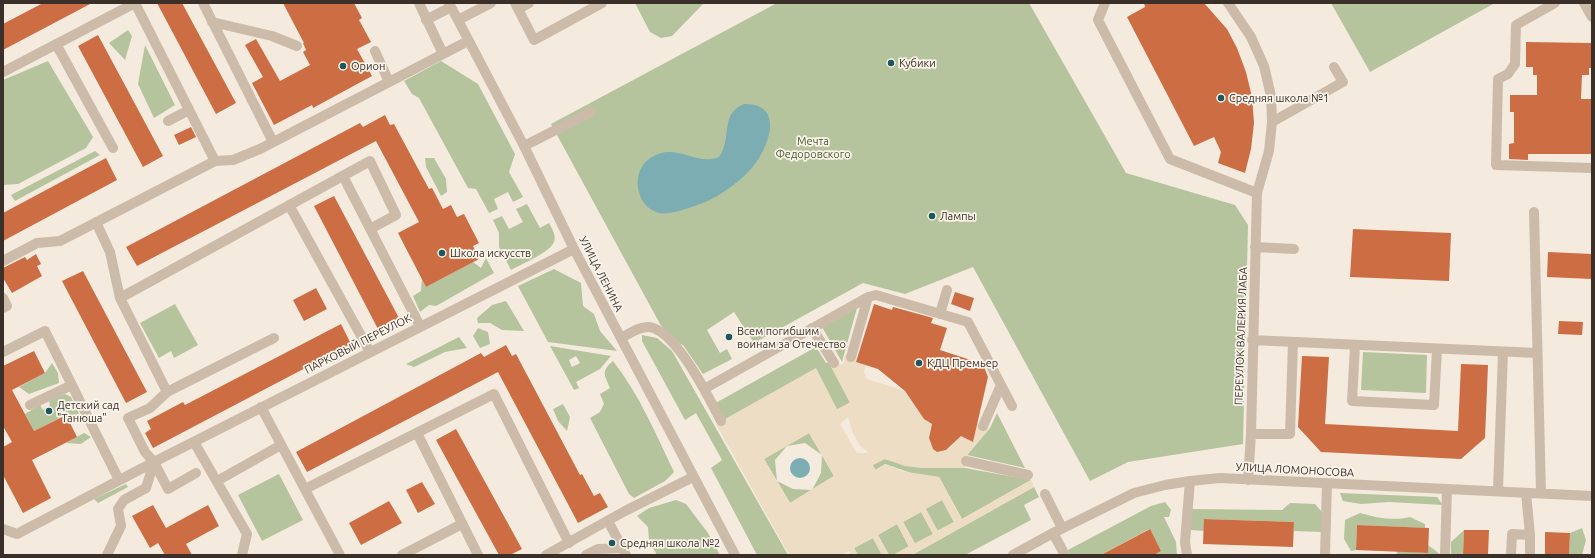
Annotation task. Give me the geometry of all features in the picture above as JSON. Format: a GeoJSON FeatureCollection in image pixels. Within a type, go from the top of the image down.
{"type":"FeatureCollection","features":[{"type":"Feature","properties":{"kind":"street"},"geometry":{"type":"LineString","coordinates":[[3,72],[135,3],[215,161]]}},
{"type":"Feature","properties":{"kind":"street"},"geometry":{"type":"LineString","coordinates":[[202,3],[273,142]]}},
{"type":"Feature","properties":{"kind":"street"},"geometry":{"type":"LineString","coordinates":[[418,3],[443,54]]}},
{"type":"Feature","properties":{"kind":"street"},"geometry":{"type":"LineString","coordinates":[[458,20],[491,3]]}},
{"type":"Feature","properties":{"kind":"street"},"geometry":{"type":"LineString","coordinates":[[529,3],[516,6],[534,40],[602,3]]}},
{"type":"Feature","properties":{"kind":"street"},"geometry":{"type":"LineString","coordinates":[[1105,3],[1098,20],[1170,159],[1257,193]]}},
{"type":"Feature","properties":{"kind":"street","name":"ПЕРЕУЛОК ВАЛЕРИЯ ЛАБА"},"geometry":{"type":"LineString","coordinates":[[1228,3],[1251,37],[1264,66],[1272,96],[1272,122],[1269,151],[1257,193],[1252,340],[1251,434],[1248,480]]}},
{"type":"Feature","properties":{"kind":"street"},"geometry":{"type":"LineString","coordinates":[[1555,3],[1516,25],[1515,64],[1508,74],[1498,79],[1496,165],[1592,168]]}},
{"type":"Feature","properties":{"kind":"street"},"geometry":{"type":"LineString","coordinates":[[1584,3],[1592,17]]}},
{"type":"Feature","properties":{"kind":"street"},"geometry":{"type":"LineString","coordinates":[[426,20],[450,5]]}},
{"type":"Feature","properties":{"kind":"street","name":"УЛИЦА ЛЕНИНА"},"geometry":{"type":"LineString","coordinates":[[450,5],[524,146],[574,249],[734,555]]}},
{"type":"Feature","properties":{"kind":"street"},"geometry":{"type":"LineString","coordinates":[[212,22],[272,36],[297,46]]}},
{"type":"Feature","properties":{"kind":"street"},"geometry":{"type":"LineString","coordinates":[[3,261],[37,243],[60,241],[215,161],[233,160],[273,142],[468,41]]}},
{"type":"Feature","properties":{"kind":"street"},"geometry":{"type":"LineString","coordinates":[[56,44],[113,148]]}},
{"type":"Feature","properties":{"kind":"street"},"geometry":{"type":"LineString","coordinates":[[375,51],[389,82]]}},
{"type":"Feature","properties":{"kind":"street"},"geometry":{"type":"LineString","coordinates":[[1272,122],[1342,82],[1334,67]]}},
{"type":"Feature","properties":{"kind":"street"},"geometry":{"type":"LineString","coordinates":[[168,121],[189,110]]}},
{"type":"Feature","properties":{"kind":"street"},"geometry":{"type":"LineString","coordinates":[[524,146],[591,112]]}},
{"type":"Feature","properties":{"kind":"street"},"geometry":{"type":"LineString","coordinates":[[120,298],[370,160],[396,215],[370,229]]}},
{"type":"Feature","properties":{"kind":"street"},"geometry":{"type":"LineString","coordinates":[[343,176],[420,326]]}},
{"type":"Feature","properties":{"kind":"street"},"geometry":{"type":"LineString","coordinates":[[289,205],[370,352]]}},
{"type":"Feature","properties":{"kind":"street"},"geometry":{"type":"LineString","coordinates":[[1534,212],[1541,493]]}},
{"type":"Feature","properties":{"kind":"street"},"geometry":{"type":"LineString","coordinates":[[96,222],[110,252],[120,298],[167,392]]}},
{"type":"Feature","properties":{"kind":"street"},"geometry":{"type":"LineString","coordinates":[[1256,247],[1294,249]]}},
{"type":"Feature","properties":{"kind":"street","name":"ПАРКОВЫЙ ПЕРЕУЛОК"},"geometry":{"type":"LineString","coordinates":[[3,529],[17,534],[261,407],[574,249]]}},
{"type":"Feature","properties":{"kind":"street"},"geometry":{"type":"LineString","coordinates":[[940,314],[947,290]]}},
{"type":"Feature","properties":{"kind":"street"},"geometry":{"type":"LineString","coordinates":[[704,389],[868,297],[876,295],[968,322],[1012,406]]}},
{"type":"Feature","properties":{"kind":"street"},"geometry":{"type":"LineString","coordinates":[[852,357],[868,297]]}},
{"type":"Feature","properties":{"kind":"street"},"geometry":{"type":"LineString","coordinates":[[3,298],[7,306],[3,308]]}},
{"type":"Feature","properties":{"kind":"street"},"geometry":{"type":"LineString","coordinates":[[621,338],[636,329],[649,327],[663,332],[682,355],[704,389],[721,421]]}},
{"type":"Feature","properties":{"kind":"street"},"geometry":{"type":"LineString","coordinates":[[812,328],[834,363]]}},
{"type":"Feature","properties":{"kind":"street"},"geometry":{"type":"LineString","coordinates":[[3,352],[44,331],[119,480]]}},
{"type":"Feature","properties":{"kind":"street"},"geometry":{"type":"LineString","coordinates":[[196,473],[168,489],[154,462],[145,452],[128,418],[150,408],[167,392],[274,338]]}},
{"type":"Feature","properties":{"kind":"street"},"geometry":{"type":"LineString","coordinates":[[1252,340],[1537,353]]}},
{"type":"Feature","properties":{"kind":"street"},"geometry":{"type":"LineString","coordinates":[[1251,434],[1290,434],[1293,342]]}},
{"type":"Feature","properties":{"kind":"street"},"geometry":{"type":"LineString","coordinates":[[1354,345],[1352,401],[1434,405],[1437,349]]}},
{"type":"Feature","properties":{"kind":"street"},"geometry":{"type":"LineString","coordinates":[[1498,491],[1503,352]]}},
{"type":"Feature","properties":{"kind":"street"},"geometry":{"type":"LineString","coordinates":[[30,405],[72,385]]}},
{"type":"Feature","properties":{"kind":"street"},"geometry":{"type":"LineString","coordinates":[[983,426],[1001,386]]}},
{"type":"Feature","properties":{"kind":"street"},"geometry":{"type":"LineString","coordinates":[[304,489],[494,394],[569,543]]}},
{"type":"Feature","properties":{"kind":"street"},"geometry":{"type":"LineString","coordinates":[[261,407],[340,555]]}},
{"type":"Feature","properties":{"kind":"street"},"geometry":{"type":"LineString","coordinates":[[417,433],[478,555]]}},
{"type":"Feature","properties":{"kind":"street"},"geometry":{"type":"LineString","coordinates":[[194,442],[247,534],[242,555]]}},
{"type":"Feature","properties":{"kind":"street"},"geometry":{"type":"LineString","coordinates":[[217,481],[281,445]]}},
{"type":"Feature","properties":{"kind":"street"},"geometry":{"type":"LineString","coordinates":[[966,461],[1028,475]]}},
{"type":"Feature","properties":{"kind":"street"},"geometry":{"type":"LineString","coordinates":[[107,555],[121,526],[118,509],[124,500],[146,488],[154,462]]}},
{"type":"Feature","properties":{"kind":"street"},"geometry":{"type":"LineString","coordinates":[[546,555],[693,477]]}},
{"type":"Feature","properties":{"kind":"street","name":"УЛИЦА ЛОМОНОСОВА"},"geometry":{"type":"LineString","coordinates":[[1013,555],[1058,530],[1134,493],[1164,485],[1190,481],[1220,478],[1592,496]]}},
{"type":"Feature","properties":{"kind":"street"},"geometry":{"type":"LineString","coordinates":[[1187,555],[1185,542],[1190,481]]}},
{"type":"Feature","properties":{"kind":"street"},"geometry":{"type":"LineString","coordinates":[[1325,555],[1327,483]]}},
{"type":"Feature","properties":{"kind":"street"},"geometry":{"type":"LineString","coordinates":[[1445,555],[1447,489]]}},
{"type":"Feature","properties":{"kind":"street"},"geometry":{"type":"LineString","coordinates":[[1526,493],[1530,535],[1530,555]]}},
{"type":"Feature","properties":{"kind":"street"},"geometry":{"type":"LineString","coordinates":[[1045,494],[1065,555]]}},
{"type":"Feature","properties":{"kind":"street"},"geometry":{"type":"LineString","coordinates":[[608,521],[624,552]]}},
{"type":"Feature","properties":{"kind":"street"},"geometry":{"type":"LineString","coordinates":[[402,555],[462,524]]}},
{"type":"Feature","properties":{"kind":"street"},"geometry":{"type":"LineString","coordinates":[[1511,555],[1512,534],[1530,535]]}},
{"type":"Feature","properties":{"kind":"street"},"geometry":{"type":"LineString","coordinates":[[586,555],[598,549],[624,552]]}},
{"type":"Feature","properties":{"kind":"green space"},"geometry":{"type":"Polygon","coordinates":[[[635,3],[704,3],[672,36],[661,38],[650,32],[635,3]]]}},
{"type":"Feature","properties":{"kind":"green space","name":"Мечта Федоровского"},"geometry":{"type":"Polygon","coordinates":[[[777,3],[1029,3],[1126,173],[1235,205],[1248,225],[1243,444],[1128,462],[1090,481],[973,267],[905,294],[863,283],[754,343],[734,312],[707,330],[720,353],[727,349],[732,359],[703,374],[683,345],[673,341],[660,324],[551,124],[777,3]]]}},
{"type":"Feature","properties":{"kind":"green space"},"geometry":{"type":"Polygon","coordinates":[[[1331,3],[1495,3],[1370,72],[1331,3]]]}},
{"type":"Feature","properties":{"kind":"green space"},"geometry":{"type":"Polygon","coordinates":[[[128,30],[132,36],[125,60],[109,43],[128,30]]]}},
{"type":"Feature","properties":{"kind":"green space"},"geometry":{"type":"Polygon","coordinates":[[[145,45],[175,105],[154,118],[138,84],[145,45]]]}},
{"type":"Feature","properties":{"kind":"green space"},"geometry":{"type":"Polygon","coordinates":[[[48,61],[93,137],[86,148],[18,184],[3,185],[3,80],[48,61]]]}},
{"type":"Feature","properties":{"kind":"green space"},"geometry":{"type":"Polygon","coordinates":[[[441,61],[478,84],[515,154],[509,172],[523,197],[513,202],[508,192],[494,199],[498,209],[489,213],[476,189],[468,188],[419,98],[412,94],[404,81],[441,61]]]}},
{"type":"Feature","properties":{"kind":"green space"},"geometry":{"type":"Polygon","coordinates":[[[95,151],[100,155],[15,201],[11,195],[95,151]]]}},
{"type":"Feature","properties":{"kind":"green space"},"geometry":{"type":"Polygon","coordinates":[[[425,158],[434,158],[446,179],[447,192],[441,196],[426,167],[425,158]]]}},
{"type":"Feature","properties":{"kind":"green space"},"geometry":{"type":"Polygon","coordinates":[[[527,204],[540,228],[549,223],[555,239],[550,248],[511,270],[499,247],[499,233],[493,220],[502,216],[509,229],[523,222],[516,209],[527,204]]]}},
{"type":"Feature","properties":{"kind":"green space"},"geometry":{"type":"Polygon","coordinates":[[[486,258],[494,273],[436,306],[429,305],[420,312],[413,296],[421,291],[422,279],[426,287],[473,262],[481,268],[486,258]]]}},
{"type":"Feature","properties":{"kind":"green space"},"geometry":{"type":"Polygon","coordinates":[[[554,269],[581,283],[583,306],[594,314],[600,331],[617,351],[548,342],[518,286],[554,269]]]}},
{"type":"Feature","properties":{"kind":"green space"},"geometry":{"type":"Polygon","coordinates":[[[506,301],[524,331],[502,330],[490,323],[478,323],[477,318],[492,305],[506,301]]]}},
{"type":"Feature","properties":{"kind":"green space"},"geometry":{"type":"Polygon","coordinates":[[[175,304],[198,345],[174,358],[171,351],[159,358],[140,323],[175,304]]]}},
{"type":"Feature","properties":{"kind":"green space"},"geometry":{"type":"Polygon","coordinates":[[[857,308],[842,362],[822,327],[857,308]]]}},
{"type":"Feature","properties":{"kind":"green space"},"geometry":{"type":"Polygon","coordinates":[[[478,328],[488,332],[490,344],[480,348],[473,336],[478,328]]]}},
{"type":"Feature","properties":{"kind":"green space"},"geometry":{"type":"Polygon","coordinates":[[[642,335],[657,338],[672,351],[788,555],[757,555],[711,468],[722,460],[696,413],[685,420],[642,341],[642,335]]]}},
{"type":"Feature","properties":{"kind":"green space"},"geometry":{"type":"Polygon","coordinates":[[[459,337],[467,348],[445,352],[414,367],[406,364],[459,337]]]}},
{"type":"Feature","properties":{"kind":"green space"},"geometry":{"type":"Polygon","coordinates":[[[550,346],[611,356],[600,369],[576,382],[579,388],[574,390],[550,346]],[[576,356],[569,360],[572,367],[580,363],[576,356]]]}},
{"type":"Feature","properties":{"kind":"green space"},"geometry":{"type":"Polygon","coordinates":[[[816,347],[826,363],[829,362],[851,402],[838,409],[721,421],[712,405],[816,347]]]}},
{"type":"Feature","properties":{"kind":"green space"},"geometry":{"type":"Polygon","coordinates":[[[1363,352],[1427,355],[1426,393],[1361,390],[1363,352]]]}},
{"type":"Feature","properties":{"kind":"green space"},"geometry":{"type":"Polygon","coordinates":[[[613,361],[639,401],[674,472],[665,481],[634,498],[629,494],[590,418],[600,412],[604,404],[600,394],[610,388],[605,377],[605,371],[613,361]]]}},
{"type":"Feature","properties":{"kind":"green space"},"geometry":{"type":"Polygon","coordinates":[[[52,363],[58,373],[59,383],[29,394],[19,387],[45,373],[52,363]]]}},
{"type":"Feature","properties":{"kind":"green space"},"geometry":{"type":"Polygon","coordinates":[[[65,394],[71,397],[79,413],[69,421],[65,415],[34,431],[25,414],[40,405],[43,410],[50,405],[49,401],[65,394]]]}},
{"type":"Feature","properties":{"kind":"green space"},"geometry":{"type":"Polygon","coordinates":[[[563,404],[570,417],[567,431],[558,421],[553,409],[563,404]]]}},
{"type":"Feature","properties":{"kind":"green space"},"geometry":{"type":"Polygon","coordinates":[[[997,413],[1025,468],[967,455],[990,428],[997,413]]]}},
{"type":"Feature","properties":{"kind":"green space"},"geometry":{"type":"Polygon","coordinates":[[[84,433],[91,437],[81,444],[66,443],[84,433]]]}},
{"type":"Feature","properties":{"kind":"green space"},"geometry":{"type":"Polygon","coordinates":[[[809,433],[822,455],[805,443],[787,446],[775,460],[777,481],[764,459],[809,433]]]}},
{"type":"Feature","properties":{"kind":"green space"},"geometry":{"type":"Polygon","coordinates":[[[822,455],[834,476],[812,489],[821,473],[822,455]]]}},
{"type":"Feature","properties":{"kind":"green space"},"geometry":{"type":"Polygon","coordinates":[[[884,459],[922,468],[965,468],[1031,480],[962,519],[939,477],[917,475],[885,464],[876,470],[872,465],[884,459]]]}},
{"type":"Feature","properties":{"kind":"green space"},"geometry":{"type":"Polygon","coordinates":[[[279,474],[303,520],[262,541],[238,495],[279,474]]]}},
{"type":"Feature","properties":{"kind":"green space"},"geometry":{"type":"Polygon","coordinates":[[[777,481],[793,489],[811,490],[790,503],[777,481]]]}},
{"type":"Feature","properties":{"kind":"green space"},"geometry":{"type":"Polygon","coordinates":[[[126,484],[128,487],[98,503],[94,499],[126,484]]]}},
{"type":"Feature","properties":{"kind":"green space"},"geometry":{"type":"Polygon","coordinates":[[[1034,487],[1039,497],[1024,505],[1031,520],[965,555],[912,555],[1034,487]]]}},
{"type":"Feature","properties":{"kind":"green space"},"geometry":{"type":"Polygon","coordinates":[[[1340,493],[1437,497],[1443,505],[1389,502],[1361,504],[1343,501],[1340,493]]]}},
{"type":"Feature","properties":{"kind":"green space"},"geometry":{"type":"Polygon","coordinates":[[[676,500],[686,504],[708,533],[720,555],[657,555],[649,541],[648,527],[637,516],[649,508],[676,500]]]}},
{"type":"Feature","properties":{"kind":"green space"},"geometry":{"type":"Polygon","coordinates":[[[942,500],[954,522],[937,531],[925,509],[942,500]]]}},
{"type":"Feature","properties":{"kind":"green space"},"geometry":{"type":"Polygon","coordinates":[[[1165,502],[1171,510],[1169,517],[1164,517],[1176,542],[1177,555],[1154,555],[1161,551],[1149,529],[1101,555],[1071,555],[1068,550],[1151,506],[1165,502]]]}},
{"type":"Feature","properties":{"kind":"green space"},"geometry":{"type":"Polygon","coordinates":[[[1290,503],[1315,504],[1322,512],[1322,532],[1294,531],[1294,522],[1204,519],[1204,531],[1191,530],[1191,509],[1282,510],[1290,503]]]}},
{"type":"Feature","properties":{"kind":"green space"},"geometry":{"type":"Polygon","coordinates":[[[921,512],[933,534],[915,544],[903,522],[921,512]]]}},
{"type":"Feature","properties":{"kind":"green space"},"geometry":{"type":"Polygon","coordinates":[[[1360,513],[1397,519],[1410,517],[1425,524],[1425,528],[1357,525],[1356,550],[1351,551],[1344,539],[1345,520],[1360,513]]]}},
{"type":"Feature","properties":{"kind":"green space"},"geometry":{"type":"Polygon","coordinates":[[[897,524],[909,547],[893,555],[889,555],[878,535],[897,524]]]}},
{"type":"Feature","properties":{"kind":"green space"},"geometry":{"type":"Polygon","coordinates":[[[1582,528],[1586,540],[1582,555],[1569,555],[1570,533],[1582,528]]]}},
{"type":"Feature","properties":{"kind":"green space"},"geometry":{"type":"Polygon","coordinates":[[[1464,530],[1463,555],[1451,555],[1451,542],[1464,530]]]}},
{"type":"Feature","properties":{"kind":"green space"},"geometry":{"type":"Polygon","coordinates":[[[873,538],[882,555],[858,555],[854,548],[873,538]]]}},
{"type":"Feature","properties":{"kind":"green space"},"geometry":{"type":"Polygon","coordinates":[[[1428,545],[1441,555],[1398,555],[1396,551],[1428,553],[1428,545]]]}},
{"type":"Feature","properties":{"kind":"shaded area"},"geometry":{"type":"Polygon","coordinates":[[[845,355],[857,358],[856,362],[866,365],[864,372],[867,379],[905,391],[924,419],[932,424],[930,431],[930,443],[933,449],[937,452],[951,447],[959,435],[973,442],[977,423],[990,428],[967,455],[965,468],[922,468],[905,466],[885,459],[873,465],[875,470],[885,464],[902,471],[939,477],[962,519],[1031,480],[1034,487],[912,555],[893,555],[909,546],[897,524],[878,535],[889,555],[882,555],[873,538],[854,548],[858,555],[851,555],[849,551],[841,555],[789,555],[716,424],[816,368],[837,409],[850,403],[830,365],[838,360],[839,364],[843,364],[845,355]],[[848,417],[840,424],[857,453],[869,453],[860,446],[853,433],[848,417]],[[809,433],[764,459],[790,503],[834,476],[809,433]],[[942,500],[926,509],[938,531],[954,522],[942,500]],[[921,512],[903,522],[915,543],[933,534],[921,512]]]}},
{"type":"Feature","properties":{"kind":"water"},"geometry":{"type":"Polygon","coordinates":[[[744,104],[757,106],[766,111],[770,119],[770,130],[763,152],[750,170],[737,182],[708,201],[676,212],[659,213],[651,210],[645,204],[638,189],[639,172],[643,165],[649,159],[659,154],[668,152],[702,159],[719,157],[725,142],[729,120],[736,108],[744,104]]]}},
{"type":"Feature","properties":{"kind":"water"},"geometry":{"type":"Polygon","coordinates":[[[800,458],[807,461],[810,468],[807,475],[800,478],[793,475],[790,468],[793,461],[800,458]]]}},
{"type":"Feature","properties":{"kind":"building"},"geometry":{"type":"Polygon","coordinates":[[[43,3],[92,3],[3,50],[3,24],[43,3]]]}},
{"type":"Feature","properties":{"kind":"building"},"geometry":{"type":"Polygon","coordinates":[[[157,3],[182,3],[236,103],[216,114],[157,3]]]}},
{"type":"Feature","properties":{"kind":"building"},"geometry":{"type":"Polygon","coordinates":[[[283,3],[354,3],[362,18],[359,20],[371,42],[357,49],[372,76],[313,108],[312,105],[274,125],[252,83],[263,77],[245,45],[256,39],[280,81],[310,65],[303,52],[306,50],[304,43],[283,3]]]}},
{"type":"Feature","properties":{"kind":"building","name":"Средняя школа №1"},"geometry":{"type":"Polygon","coordinates":[[[1144,3],[1204,3],[1227,29],[1237,48],[1246,72],[1252,97],[1254,123],[1251,149],[1245,173],[1218,163],[1221,152],[1214,137],[1194,146],[1127,17],[1145,7],[1144,3]]]}},
{"type":"Feature","properties":{"kind":"building"},"geometry":{"type":"Polygon","coordinates":[[[98,35],[163,156],[143,167],[78,46],[98,35]]]}},
{"type":"Feature","properties":{"kind":"building"},"geometry":{"type":"Polygon","coordinates":[[[1526,42],[1592,43],[1592,68],[1589,68],[1589,75],[1582,75],[1581,99],[1592,99],[1592,154],[1528,154],[1528,160],[1509,159],[1509,144],[1514,143],[1514,112],[1510,112],[1510,95],[1537,95],[1537,75],[1533,75],[1533,67],[1526,67],[1526,42]]]}},
{"type":"Feature","properties":{"kind":"building"},"geometry":{"type":"Polygon","coordinates":[[[385,115],[390,125],[394,124],[429,189],[432,188],[443,209],[451,205],[457,217],[464,214],[479,243],[473,246],[479,259],[426,287],[398,233],[419,222],[376,141],[137,266],[126,247],[360,123],[363,127],[385,115]]]}},
{"type":"Feature","properties":{"kind":"building"},"geometry":{"type":"Polygon","coordinates":[[[191,127],[196,137],[179,145],[174,135],[191,127]]]}},
{"type":"Feature","properties":{"kind":"building"},"geometry":{"type":"Polygon","coordinates":[[[106,158],[117,180],[3,241],[3,213],[106,158]]]}},
{"type":"Feature","properties":{"kind":"building"},"geometry":{"type":"Polygon","coordinates":[[[334,196],[399,318],[378,329],[314,206],[334,196]]]}},
{"type":"Feature","properties":{"kind":"building"},"geometry":{"type":"Polygon","coordinates":[[[1353,229],[1451,233],[1449,281],[1350,277],[1353,229]]]}},
{"type":"Feature","properties":{"kind":"building"},"geometry":{"type":"Polygon","coordinates":[[[1548,252],[1592,254],[1592,279],[1547,277],[1548,252]]]}},
{"type":"Feature","properties":{"kind":"building"},"geometry":{"type":"Polygon","coordinates":[[[36,254],[41,264],[37,266],[42,276],[12,293],[3,278],[3,268],[25,257],[27,260],[36,254]]]}},
{"type":"Feature","properties":{"kind":"building"},"geometry":{"type":"Polygon","coordinates":[[[83,271],[147,392],[126,403],[62,281],[83,271]]]}},
{"type":"Feature","properties":{"kind":"building"},"geometry":{"type":"Polygon","coordinates":[[[316,288],[327,309],[304,321],[293,300],[316,288]]]}},
{"type":"Feature","properties":{"kind":"building"},"geometry":{"type":"Polygon","coordinates":[[[955,292],[974,298],[970,311],[951,304],[955,292]]]}},
{"type":"Feature","properties":{"kind":"building","name":"КДЦ Премьер"},"geometry":{"type":"Polygon","coordinates":[[[874,304],[892,310],[893,307],[933,318],[931,323],[947,328],[940,350],[983,364],[988,377],[973,442],[961,436],[946,450],[937,452],[933,449],[929,438],[932,424],[924,419],[905,391],[878,369],[856,362],[874,304]]]}},
{"type":"Feature","properties":{"kind":"building"},"geometry":{"type":"Polygon","coordinates":[[[1559,321],[1583,322],[1582,335],[1558,334],[1559,321]]]}},
{"type":"Feature","properties":{"kind":"building"},"geometry":{"type":"Polygon","coordinates":[[[341,324],[351,344],[153,448],[145,433],[151,429],[147,421],[183,402],[185,405],[341,324]]]}},
{"type":"Feature","properties":{"kind":"building"},"geometry":{"type":"Polygon","coordinates":[[[506,345],[512,356],[516,354],[580,475],[582,474],[594,496],[600,493],[608,507],[578,523],[498,372],[307,472],[296,452],[481,353],[484,357],[506,345]]]}},
{"type":"Feature","properties":{"kind":"building"},"geometry":{"type":"Polygon","coordinates":[[[34,351],[45,373],[12,390],[34,431],[66,415],[77,437],[32,460],[51,498],[23,513],[3,475],[3,447],[12,442],[3,426],[3,366],[34,351]]]}},
{"type":"Feature","properties":{"kind":"building"},"geometry":{"type":"Polygon","coordinates":[[[1302,356],[1329,357],[1325,424],[1458,431],[1461,364],[1488,365],[1485,438],[1461,459],[1321,452],[1298,427],[1302,356]]]}},
{"type":"Feature","properties":{"kind":"building"},"geometry":{"type":"Polygon","coordinates":[[[456,429],[522,549],[510,555],[499,555],[436,440],[456,429]]]}},
{"type":"Feature","properties":{"kind":"building"},"geometry":{"type":"Polygon","coordinates":[[[422,482],[435,504],[418,513],[406,490],[422,482]]]}},
{"type":"Feature","properties":{"kind":"building"},"geometry":{"type":"Polygon","coordinates":[[[389,501],[402,523],[361,545],[349,523],[389,501]]]}},
{"type":"Feature","properties":{"kind":"building"},"geometry":{"type":"Polygon","coordinates":[[[153,505],[166,528],[208,505],[219,526],[186,544],[192,555],[165,555],[158,543],[150,548],[132,516],[153,505]]]}},
{"type":"Feature","properties":{"kind":"building"},"geometry":{"type":"Polygon","coordinates":[[[1204,519],[1294,522],[1293,547],[1203,544],[1204,519]]]}},
{"type":"Feature","properties":{"kind":"building"},"geometry":{"type":"Polygon","coordinates":[[[1357,525],[1429,528],[1428,553],[1356,550],[1357,525]]]}},
{"type":"Feature","properties":{"kind":"building"},"geometry":{"type":"Polygon","coordinates":[[[1150,529],[1161,551],[1154,555],[1101,555],[1150,529]]]}},
{"type":"Feature","properties":{"kind":"building"},"geometry":{"type":"Polygon","coordinates":[[[1464,530],[1489,530],[1488,555],[1463,555],[1464,530]]]}},
{"type":"Feature","properties":{"kind":"building"},"geometry":{"type":"Polygon","coordinates":[[[1545,532],[1570,533],[1569,555],[1545,555],[1545,532]]]}},
{"type":"Feature","properties":{"kind":"place","name":"Кубики"},"geometry":{"type":"Point","coordinates":[891,63]}},
{"type":"Feature","properties":{"kind":"place","name":"Орион"},"geometry":{"type":"Point","coordinates":[343,66]}},
{"type":"Feature","properties":{"kind":"place","name":"Средняя школа №1"},"geometry":{"type":"Point","coordinates":[1221,98]}},
{"type":"Feature","properties":{"kind":"place","name":"Лампы"},"geometry":{"type":"Point","coordinates":[932,216]}},
{"type":"Feature","properties":{"kind":"place","name":"Школа искусств"},"geometry":{"type":"Point","coordinates":[442,253]}},
{"type":"Feature","properties":{"kind":"place","name":"Всем погибшим воинам за Отечество"},"geometry":{"type":"Point","coordinates":[729,337]}},
{"type":"Feature","properties":{"kind":"place","name":"КДЦ Премьер"},"geometry":{"type":"Point","coordinates":[919,363]}},
{"type":"Feature","properties":{"kind":"place","name":"Детский сад \"Танюша\""},"geometry":{"type":"Point","coordinates":[49,411]}},
{"type":"Feature","properties":{"kind":"place","name":"Средняя школа №2"},"geometry":{"type":"Point","coordinates":[612,543]}}]}
